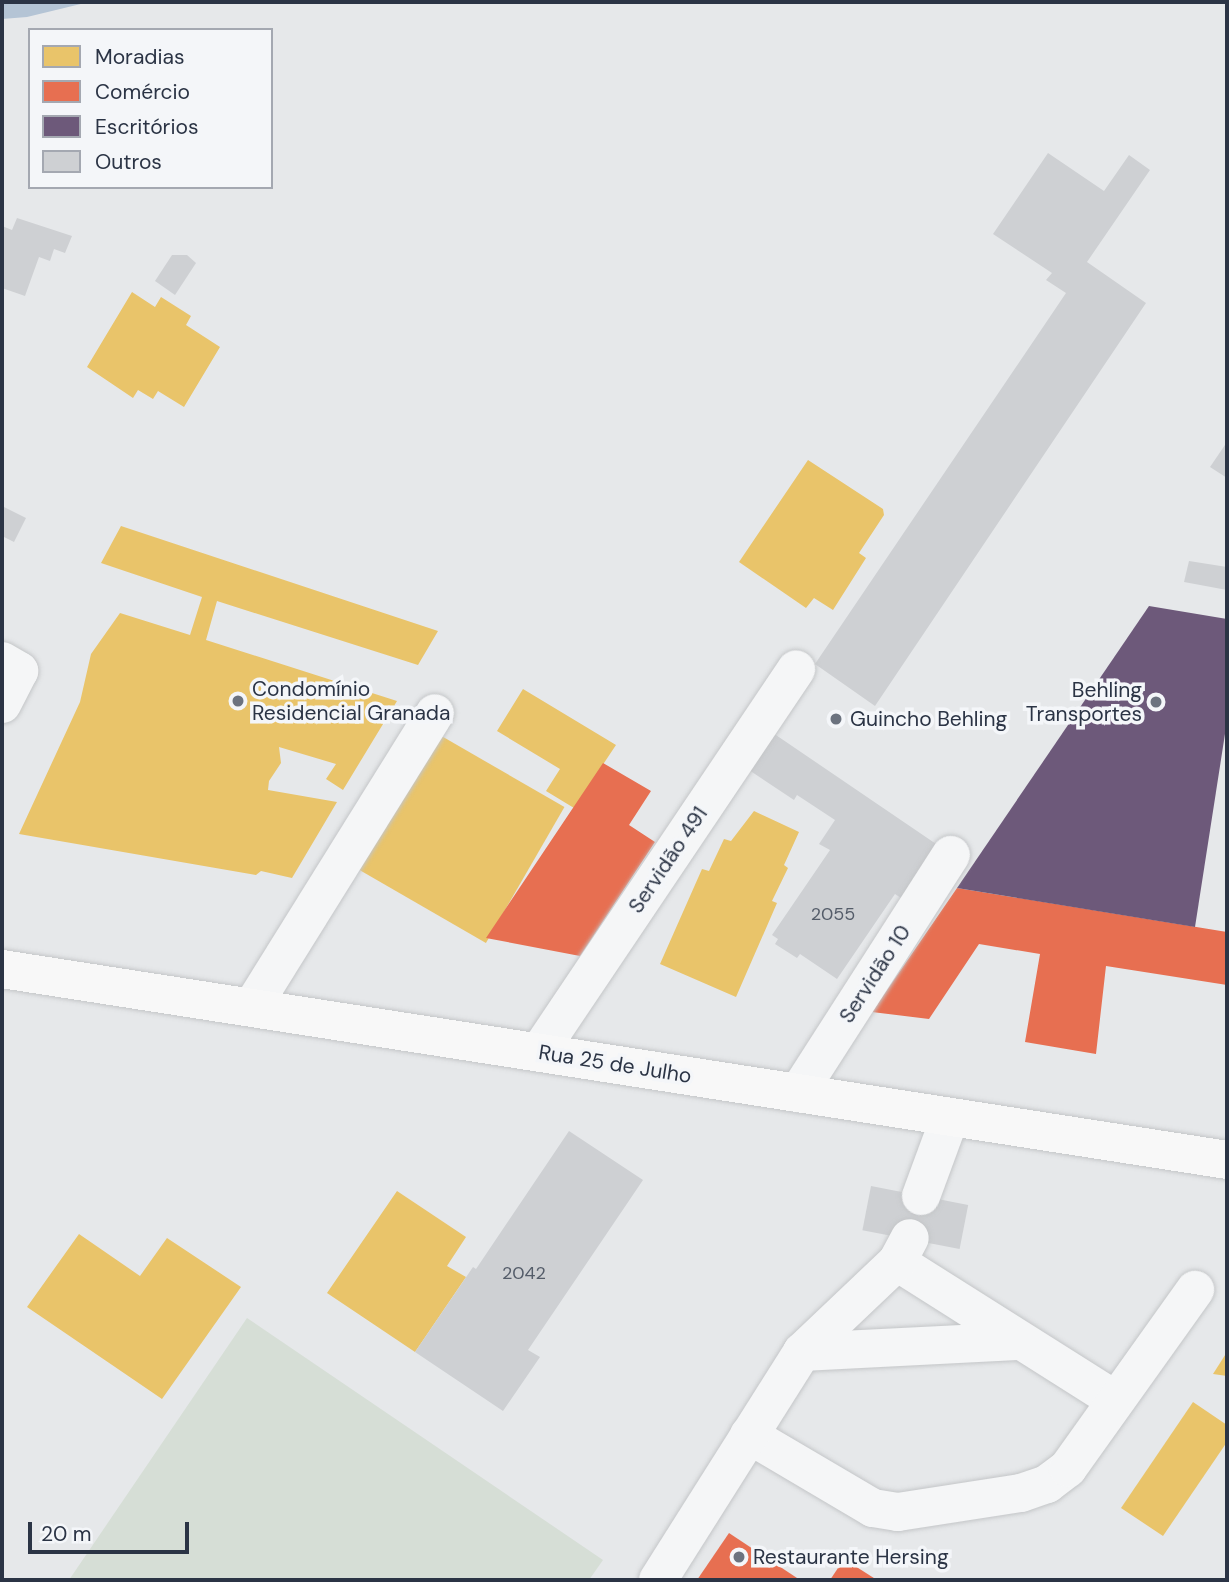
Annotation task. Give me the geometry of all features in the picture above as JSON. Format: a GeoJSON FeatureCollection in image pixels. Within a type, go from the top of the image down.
{"type":"FeatureCollection","features":[{"type":"Feature","properties":{"kind":"main road","name":"Rua 25 de Julho"},"geometry":{"type":"LineString","coordinates":[[2,969],[1227,1160]]}},
{"type":"Feature","properties":{"kind":"street"},"geometry":{"type":"LineString","coordinates":[[2,661],[19,671],[2,704]]}},
{"type":"Feature","properties":{"kind":"street","name":"Servidão 491"},"geometry":{"type":"LineString","coordinates":[[540,1052],[796,668]]}},
{"type":"Feature","properties":{"kind":"street"},"geometry":{"type":"LineString","coordinates":[[252,1007],[435,713]]}},
{"type":"Feature","properties":{"kind":"street","name":"Servidão 10"},"geometry":{"type":"LineString","coordinates":[[798,1093],[951,855]]}},
{"type":"Feature","properties":{"kind":"street"},"geometry":{"type":"LineString","coordinates":[[921,1196],[950,1117]]}},
{"type":"Feature","properties":{"kind":"street"},"geometry":{"type":"LineString","coordinates":[[658,1580],[802,1352],[903,1250],[1017,1341],[1115,1401]]}},
{"type":"Feature","properties":{"kind":"street"},"geometry":{"type":"LineString","coordinates":[[749,1435],[873,1508],[898,1512],[1021,1493],[1047,1484],[1068,1468],[1195,1290]]}},
{"type":"Feature","properties":{"kind":"street"},"geometry":{"type":"LineString","coordinates":[[802,1352],[1017,1341]]}},
{"type":"Feature","properties":{"kind":"shaded area"},"geometry":{"type":"Polygon","coordinates":[[[247,1318],[603,1560],[589,1580],[69,1580],[247,1318]]]}},
{"type":"Feature","properties":{"kind":"water"},"geometry":{"type":"Polygon","coordinates":[[[2,2],[89,2],[27,17],[2,19],[2,2]]]}},
{"type":"Feature","properties":{"kind":"building: Moradias"},"geometry":{"type":"Polygon","coordinates":[[[132,292],[155,307],[161,297],[191,316],[186,325],[220,347],[184,407],[158,391],[153,399],[138,390],[133,398],[87,367],[132,292]]]}},
{"type":"Feature","properties":{"kind":"building: Moradias"},"geometry":{"type":"Polygon","coordinates":[[[808,460],[883,509],[884,515],[859,553],[866,558],[833,610],[814,598],[806,608],[739,562],[808,460]]]}},
{"type":"Feature","properties":{"kind":"building: Moradias","name":"Condomínio Residencial Granada"},"geometry":{"type":"Polygon","coordinates":[[[121,526],[438,631],[418,665],[217,601],[206,640],[397,701],[343,790],[326,779],[336,764],[279,747],[281,763],[269,781],[268,790],[337,802],[292,878],[261,871],[256,875],[19,834],[80,702],[91,654],[120,613],[190,635],[202,597],[101,563],[121,526]]]}},
{"type":"Feature","properties":{"kind":"building: Moradias"},"geometry":{"type":"Polygon","coordinates":[[[523,689],[616,745],[574,808],[546,791],[560,769],[497,731],[523,689]]]}},
{"type":"Feature","properties":{"kind":"building: Moradias"},"geometry":{"type":"Polygon","coordinates":[[[438,734],[564,807],[486,943],[360,870],[438,734]]]}},
{"type":"Feature","properties":{"kind":"building: Moradias"},"geometry":{"type":"Polygon","coordinates":[[[754,811],[799,832],[784,865],[788,868],[772,901],[777,903],[736,997],[660,964],[702,869],[709,871],[724,839],[731,841],[754,811]]]}},
{"type":"Feature","properties":{"kind":"building: Moradias"},"geometry":{"type":"Polygon","coordinates":[[[397,1191],[466,1237],[447,1266],[466,1277],[415,1352],[327,1293],[397,1191]]]}},
{"type":"Feature","properties":{"kind":"building: Moradias"},"geometry":{"type":"Polygon","coordinates":[[[79,1234],[140,1276],[167,1238],[241,1287],[162,1399],[27,1307],[79,1234]]]}},
{"type":"Feature","properties":{"kind":"building: Moradias"},"geometry":{"type":"Polygon","coordinates":[[[1227,1352],[1227,1376],[1213,1374],[1227,1352]]]}},
{"type":"Feature","properties":{"kind":"building: Moradias"},"geometry":{"type":"Polygon","coordinates":[[[1193,1402],[1227,1425],[1227,1442],[1163,1536],[1121,1508],[1193,1402]]]}},
{"type":"Feature","properties":{"kind":"building: Comércio"},"geometry":{"type":"Polygon","coordinates":[[[603,763],[651,791],[629,825],[655,842],[580,956],[486,938],[603,763]]]}},
{"type":"Feature","properties":{"kind":"building: Comércio"},"geometry":{"type":"Polygon","coordinates":[[[957,888],[1227,932],[1227,985],[1106,966],[1096,1054],[1025,1042],[1040,954],[979,944],[929,1019],[872,1012],[957,888]]]}},
{"type":"Feature","properties":{"kind":"building: Comércio","name":"Restaurante Hersing"},"geometry":{"type":"Polygon","coordinates":[[[729,1533],[800,1580],[697,1580],[729,1533]]]}},
{"type":"Feature","properties":{"kind":"building: Comércio","name":"Restaurante Hersing"},"geometry":{"type":"Polygon","coordinates":[[[844,1559],[877,1580],[830,1580],[844,1559]]]}},
{"type":"Feature","properties":{"kind":"building: Escritórios"},"geometry":{"type":"Polygon","coordinates":[[[1149,606],[1227,619],[1227,721],[1195,927],[957,888],[1149,606]]]}},
{"type":"Feature","properties":{"kind":"building: Outros"},"geometry":{"type":"Polygon","coordinates":[[[1048,153],[1104,191],[1129,155],[1150,170],[1087,262],[1146,303],[875,706],[815,664],[1066,293],[1046,280],[1052,273],[993,234],[1048,153]]]}},
{"type":"Feature","properties":{"kind":"building: Outros"},"geometry":{"type":"Polygon","coordinates":[[[17,218],[72,236],[65,253],[54,249],[50,261],[39,257],[25,296],[2,288],[2,226],[12,230],[17,218]]]}},
{"type":"Feature","properties":{"kind":"building: Outros"},"geometry":{"type":"Polygon","coordinates":[[[172,255],[187,255],[196,263],[175,295],[155,281],[172,255]]]}},
{"type":"Feature","properties":{"kind":"building: Outros"},"geometry":{"type":"Polygon","coordinates":[[[1227,442],[1227,478],[1210,467],[1227,442]]]}},
{"type":"Feature","properties":{"kind":"building: Outros"},"geometry":{"type":"Polygon","coordinates":[[[2,506],[26,518],[14,542],[2,536],[2,506]]]}},
{"type":"Feature","properties":{"kind":"building: Outros"},"geometry":{"type":"Polygon","coordinates":[[[1189,561],[1227,567],[1227,590],[1184,582],[1189,561]]]}},
{"type":"Feature","properties":{"kind":"building: Outros"},"geometry":{"type":"Polygon","coordinates":[[[770,731],[942,848],[907,902],[895,894],[837,979],[800,954],[797,958],[775,944],[778,939],[772,935],[830,850],[819,844],[835,820],[797,795],[794,800],[746,768],[770,731]]]}},
{"type":"Feature","properties":{"kind":"building: Outros"},"geometry":{"type":"Polygon","coordinates":[[[569,1131],[643,1180],[528,1350],[540,1357],[503,1411],[415,1352],[473,1267],[476,1269],[569,1131]]]}},
{"type":"Feature","properties":{"kind":"building: Outros"},"geometry":{"type":"Polygon","coordinates":[[[871,1186],[968,1205],[960,1249],[862,1230],[871,1186]]]}},
{"type":"Feature","properties":{"kind":"place","name":"Condomínio Residencial Granada"},"geometry":{"type":"Point","coordinates":[238,701]}},
{"type":"Feature","properties":{"kind":"place","name":"Behling Transportes"},"geometry":{"type":"Point","coordinates":[1156,702]}},
{"type":"Feature","properties":{"kind":"place","name":"Guincho Behling"},"geometry":{"type":"Point","coordinates":[836,719]}},
{"type":"Feature","properties":{"kind":"place","name":"Restaurante Hersing"},"geometry":{"type":"Point","coordinates":[739,1557]}}]}
